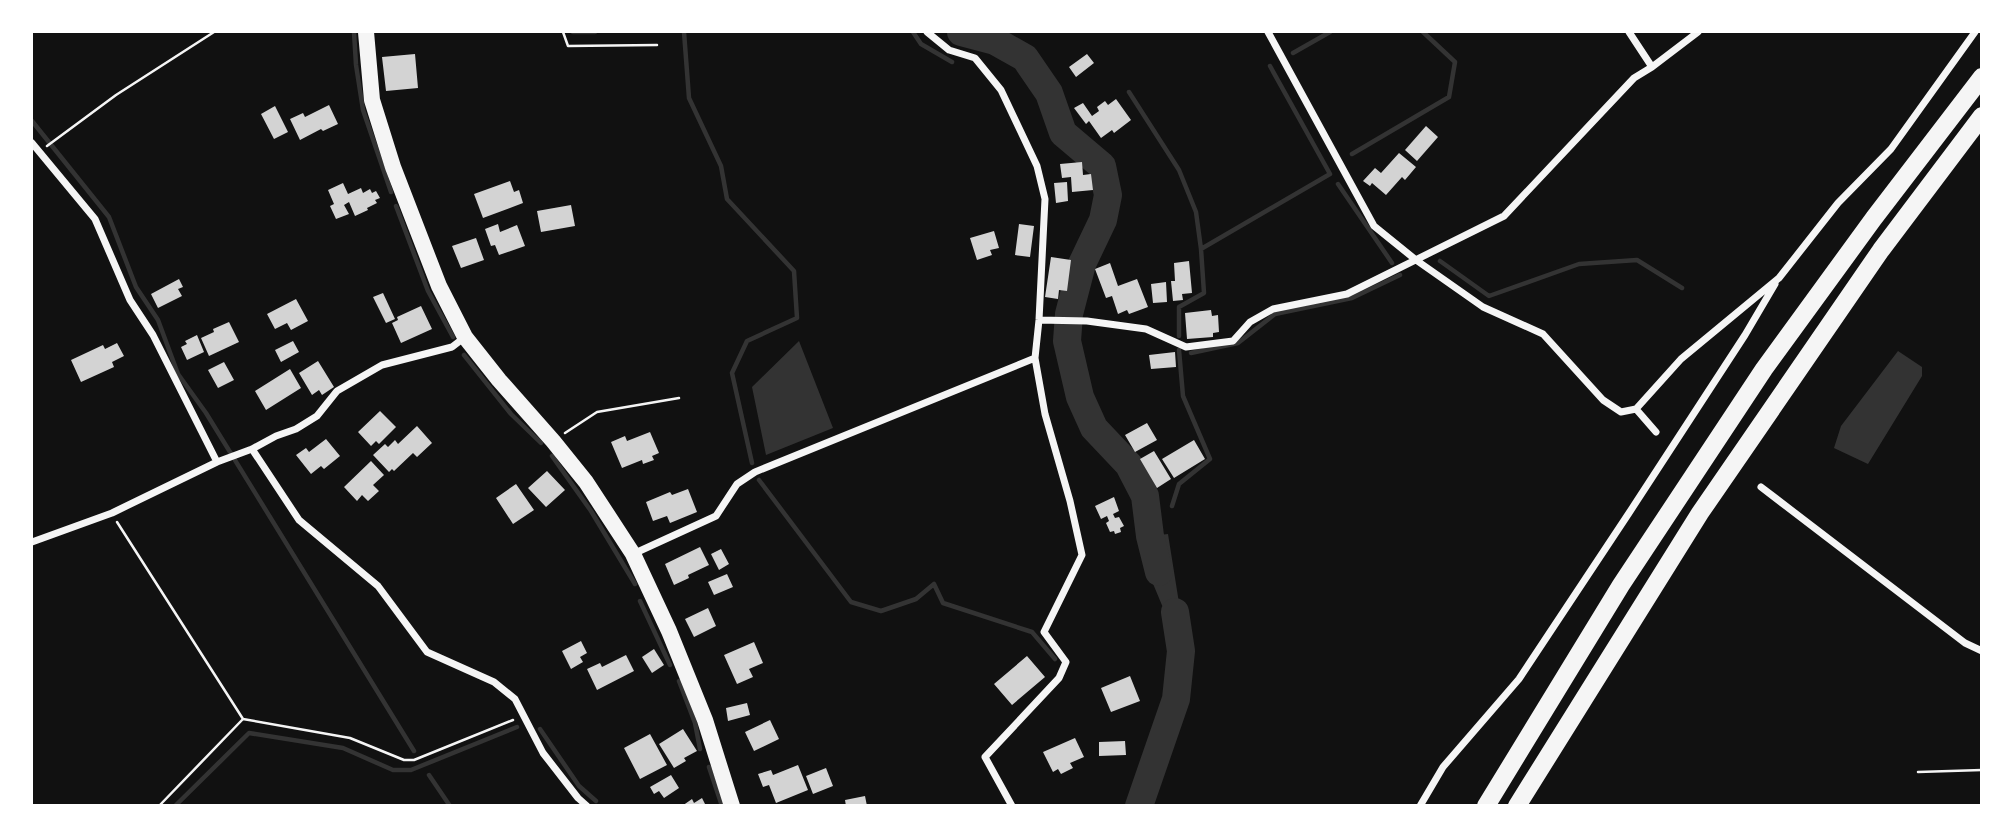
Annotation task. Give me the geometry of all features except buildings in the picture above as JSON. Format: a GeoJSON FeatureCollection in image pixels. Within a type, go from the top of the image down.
{"type":"FeatureCollection","features":[{"type":"Feature","properties":{"kind":"highway"},"geometry":{"type":"LineString","coordinates":[[1486,806],[1621,585],[1764,369],[1874,218],[1982,77]]}},
{"type":"Feature","properties":{"kind":"highway"},"geometry":{"type":"LineString","coordinates":[[1517,806],[1700,513],[1881,250],[1982,116]]}},
{"type":"Feature","properties":{"kind":"main road"},"geometry":{"type":"LineString","coordinates":[[366,32],[372,100],[439,286],[465,337],[586,482],[633,554],[669,631],[705,720],[732,806]]}},
{"type":"Feature","properties":{"kind":"street"},"geometry":{"type":"LineString","coordinates":[[927,32],[949,50],[975,58],[1001,90],[1037,166],[1045,199],[1040,320],[1035,358],[1045,414],[1070,500],[1082,555],[1044,632],[1066,662],[1059,678],[985,757],[1012,806]]}},
{"type":"Feature","properties":{"kind":"street"},"geometry":{"type":"LineString","coordinates":[[1268,32],[1374,226],[1416,260],[1483,307],[1543,334],[1603,400],[1621,412],[1636,409],[1681,359],[1779,278]]}},
{"type":"Feature","properties":{"kind":"street"},"geometry":{"type":"LineString","coordinates":[[1629,32],[1652,67]]}},
{"type":"Feature","properties":{"kind":"street"},"geometry":{"type":"LineString","coordinates":[[1040,320],[1087,321],[1146,329],[1186,347],[1233,341],[1250,322],[1273,309],[1347,294],[1504,216],[1634,78],[1698,32]]}},
{"type":"Feature","properties":{"kind":"street"},"geometry":{"type":"LineString","coordinates":[[1420,806],[1443,767],[1519,679],[1644,491],[1779,278],[1838,203],[1891,149],[1975,32]]}},
{"type":"Feature","properties":{"kind":"street"},"geometry":{"type":"LineString","coordinates":[[32,143],[95,219],[130,300],[153,335],[219,461]]}},
{"type":"Feature","properties":{"kind":"street"},"geometry":{"type":"LineString","coordinates":[[32,542],[112,513],[219,461],[296,429],[317,416],[337,391],[382,365],[452,347],[465,337]]}},
{"type":"Feature","properties":{"kind":"street"},"geometry":{"type":"LineString","coordinates":[[633,554],[716,516],[737,484],[755,472],[1035,358]]}},
{"type":"Feature","properties":{"kind":"street"},"geometry":{"type":"LineString","coordinates":[[1636,409],[1656,432]]}},
{"type":"Feature","properties":{"kind":"street"},"geometry":{"type":"LineString","coordinates":[[252,449],[299,520],[379,586],[427,652],[494,682],[515,699],[542,753],[587,806]]}},
{"type":"Feature","properties":{"kind":"street"},"geometry":{"type":"LineString","coordinates":[[1761,487],[1965,643],[1982,651]]}},
{"type":"Feature","properties":{"kind":"path"},"geometry":{"type":"LineString","coordinates":[[57,138],[116,95],[214,32]]}},
{"type":"Feature","properties":{"kind":"path"},"geometry":{"type":"LineString","coordinates":[[563,32],[568,46],[657,45]]}},
{"type":"Feature","properties":{"kind":"path"},"geometry":{"type":"LineString","coordinates":[[554,441],[597,412],[679,398]]}},
{"type":"Feature","properties":{"kind":"path"},"geometry":{"type":"LineString","coordinates":[[112,513],[243,719],[350,738],[404,760],[414,760],[523,716]]}},
{"type":"Feature","properties":{"kind":"path"},"geometry":{"type":"LineString","coordinates":[[159,806],[243,719]]}},
{"type":"Feature","properties":{"kind":"path"},"geometry":{"type":"LineString","coordinates":[[1918,772],[1982,770]]}},
{"type":"Feature","properties":{"kind":"shaded area"},"geometry":{"type":"Polygon","coordinates":[[[799,341],[833,428],[766,455],[752,387],[799,341]]]}},
{"type":"Feature","properties":{"kind":"shaded area"},"geometry":{"type":"Polygon","coordinates":[[[1898,351],[1922,367],[1922,376],[1868,464],[1834,448],[1841,426],[1898,351]]]}},
{"type":"Feature","properties":{"kind":"shaded area"},"geometry":{"type":"Polygon","coordinates":[[[1168,534],[1183,628],[1181,651],[1144,562],[1144,537],[1168,534]]]}},
{"type":"Feature","properties":{"kind":"waterway"},"geometry":{"type":"LineString","coordinates":[[354,32],[363,110],[391,192]]}},
{"type":"Feature","properties":{"kind":"waterway"},"geometry":{"type":"LineString","coordinates":[[573,32],[595,32]]}},
{"type":"Feature","properties":{"kind":"waterway"},"geometry":{"type":"LineString","coordinates":[[684,32],[689,98],[721,166],[727,199],[794,271],[797,318],[747,341],[732,373],[752,463]]}},
{"type":"Feature","properties":{"kind":"waterway"},"geometry":{"type":"LineString","coordinates":[[913,32],[921,44],[952,62]]}},
{"type":"Feature","properties":{"kind":"waterway"},"geometry":{"type":"LineString","coordinates":[[961,32],[995,41],[1025,58],[1049,93],[1063,133],[1102,166],[1108,195],[1103,220],[1082,264],[1069,314],[1067,341],[1080,397],[1094,428],[1129,465],[1145,496],[1150,536],[1159,572]]}},
{"type":"Feature","properties":{"kind":"waterway"},"geometry":{"type":"LineString","coordinates":[[1293,53],[1330,32]]}},
{"type":"Feature","properties":{"kind":"waterway"},"geometry":{"type":"LineString","coordinates":[[1352,154],[1449,97],[1455,62],[1423,32]]}},
{"type":"Feature","properties":{"kind":"waterway"},"geometry":{"type":"LineString","coordinates":[[1179,336],[1179,307],[1204,293],[1201,249],[1330,174],[1270,66]]}},
{"type":"Feature","properties":{"kind":"waterway"},"geometry":{"type":"LineString","coordinates":[[1129,92],[1179,170],[1196,212],[1201,249]]}},
{"type":"Feature","properties":{"kind":"waterway"},"geometry":{"type":"LineString","coordinates":[[32,121],[109,217],[136,287],[158,320],[178,374],[206,413],[414,751]]}},
{"type":"Feature","properties":{"kind":"waterway"},"geometry":{"type":"LineString","coordinates":[[1338,184],[1392,263]]}},
{"type":"Feature","properties":{"kind":"waterway"},"geometry":{"type":"LineString","coordinates":[[396,206],[428,291],[453,337]]}},
{"type":"Feature","properties":{"kind":"waterway"},"geometry":{"type":"LineString","coordinates":[[1440,261],[1489,296],[1579,264],[1637,260],[1682,288]]}},
{"type":"Feature","properties":{"kind":"waterway"},"geometry":{"type":"LineString","coordinates":[[1191,353],[1238,343],[1275,314],[1352,298],[1400,275]]}},
{"type":"Feature","properties":{"kind":"waterway"},"geometry":{"type":"LineString","coordinates":[[1172,506],[1179,484],[1210,459],[1183,396],[1179,350]]}},
{"type":"Feature","properties":{"kind":"waterway"},"geometry":{"type":"LineString","coordinates":[[464,355],[511,414],[541,443]]}},
{"type":"Feature","properties":{"kind":"waterway"},"geometry":{"type":"LineString","coordinates":[[552,456],[591,511],[635,584]]}},
{"type":"Feature","properties":{"kind":"waterway"},"geometry":{"type":"LineString","coordinates":[[759,480],[851,602],[881,611],[916,599],[934,584],[943,603],[1032,632],[1055,659]]}},
{"type":"Feature","properties":{"kind":"waterway"},"geometry":{"type":"LineString","coordinates":[[640,601],[670,665]]}},
{"type":"Feature","properties":{"kind":"waterway"},"geometry":{"type":"LineString","coordinates":[[1139,806],[1176,699],[1181,651],[1175,612]]}},
{"type":"Feature","properties":{"kind":"waterway"},"geometry":{"type":"LineString","coordinates":[[679,681],[695,723],[700,749]]}},
{"type":"Feature","properties":{"kind":"waterway"},"geometry":{"type":"LineString","coordinates":[[175,806],[249,733],[343,748],[393,770],[411,770],[517,727]]}},
{"type":"Feature","properties":{"kind":"waterway"},"geometry":{"type":"LineString","coordinates":[[540,729],[579,786],[596,801]]}},
{"type":"Feature","properties":{"kind":"waterway"},"geometry":{"type":"LineString","coordinates":[[709,767],[722,806]]}},
{"type":"Feature","properties":{"kind":"waterway"},"geometry":{"type":"LineString","coordinates":[[429,775],[450,806]]}}]}
